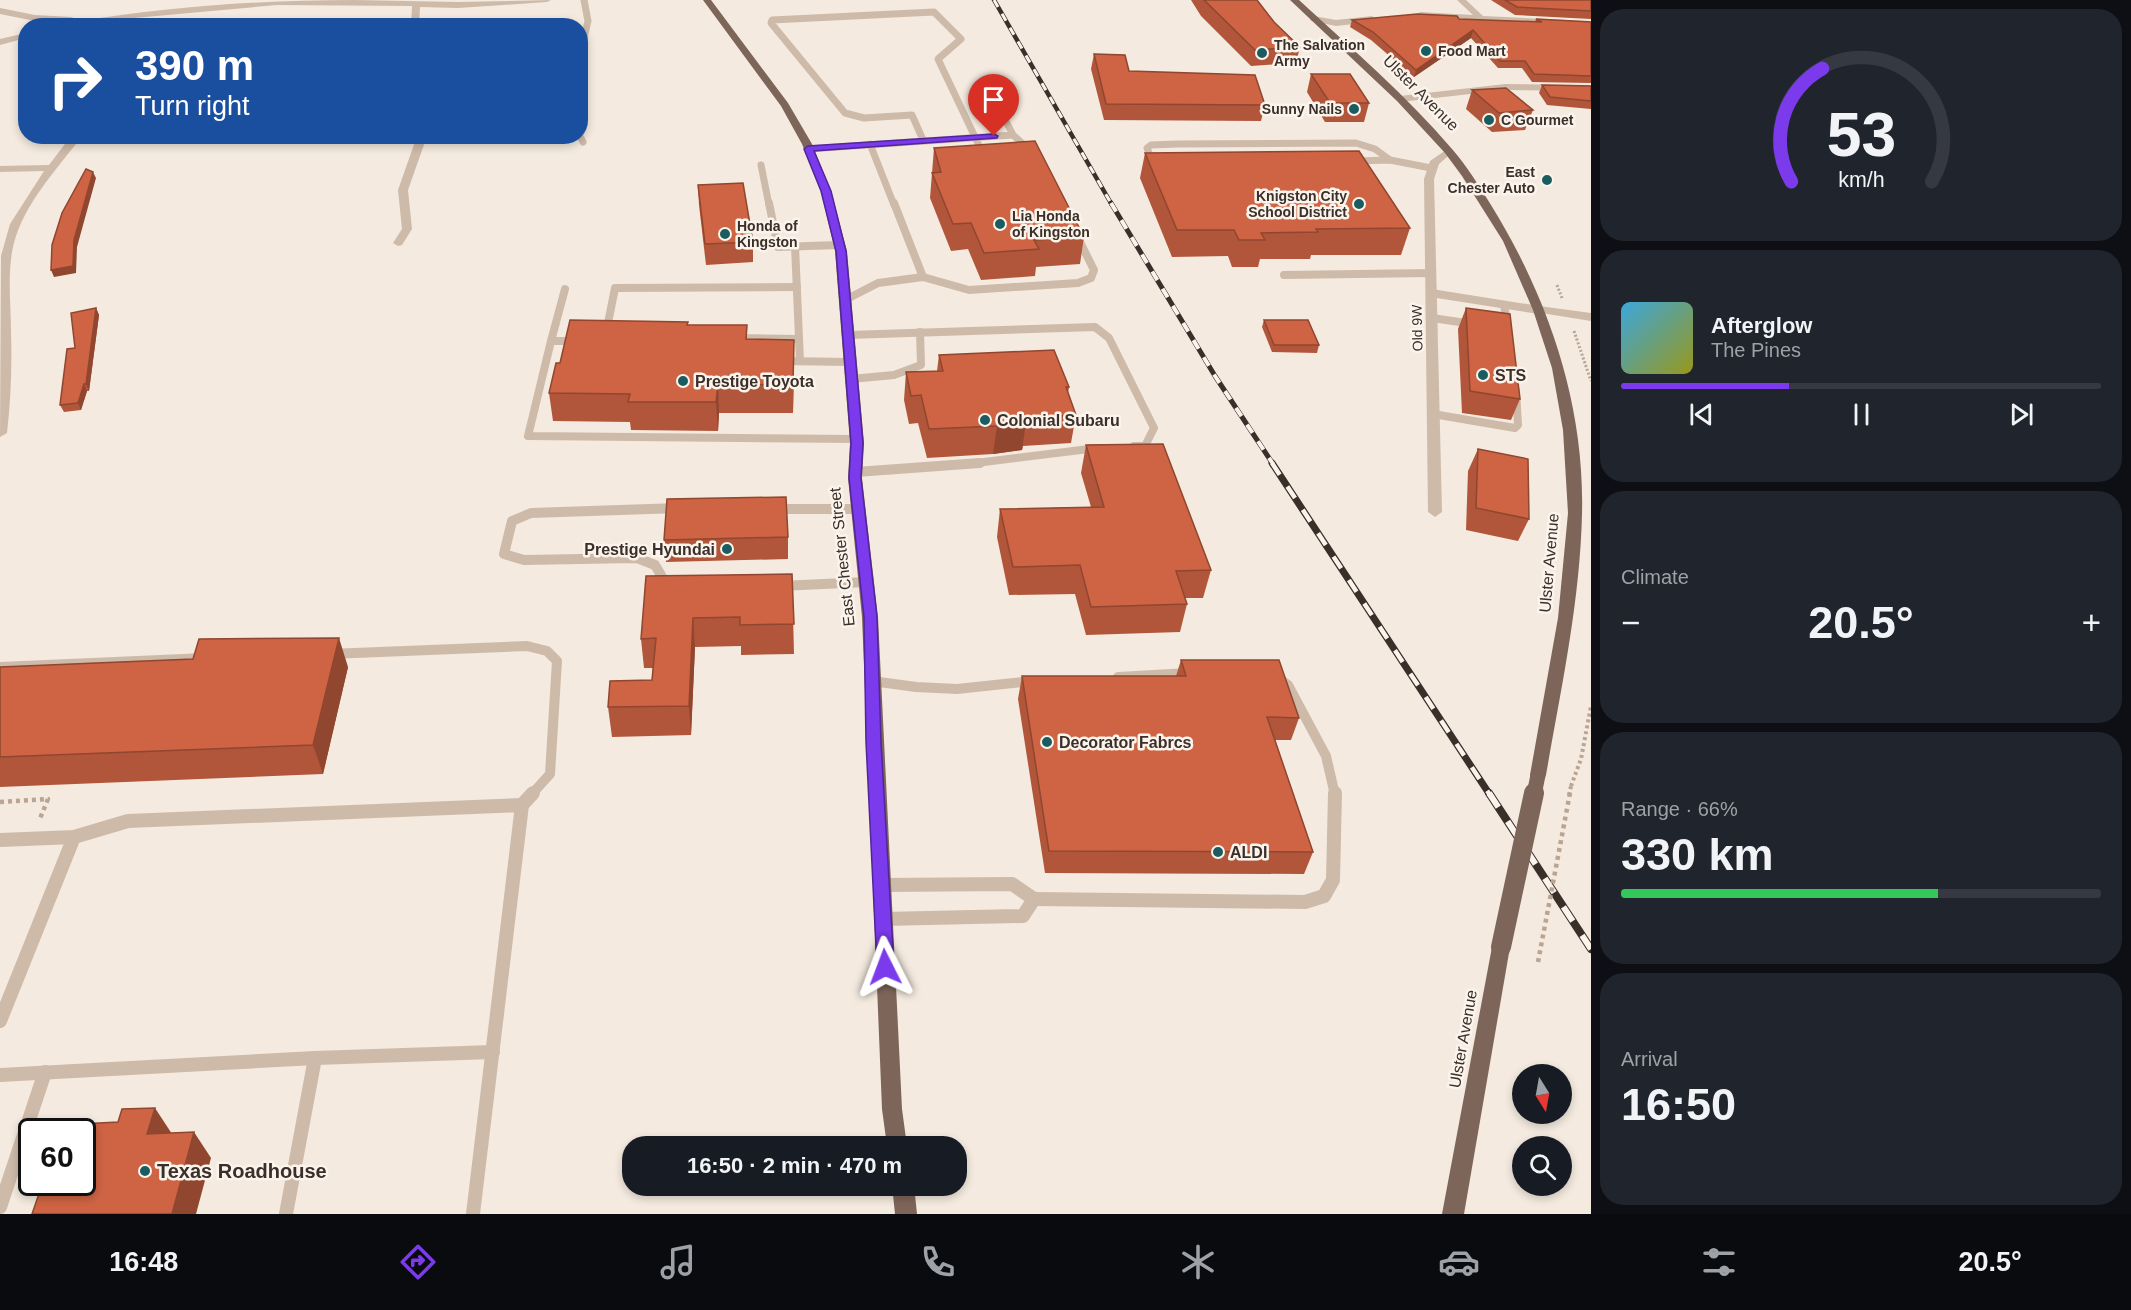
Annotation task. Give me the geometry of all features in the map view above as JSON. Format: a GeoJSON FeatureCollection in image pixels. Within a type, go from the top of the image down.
{"type":"FeatureCollection","features":[{"type":"Feature","properties":{"kind":"main road","name":"East Chester Street"},"geometry":{"type":"LineString","coordinates":[[707,0],[785,105],[808,149],[826,191],[839,245],[848,334],[859,509],[870,617],[892,1109],[896,1136]]}},
{"type":"Feature","properties":{"kind":"main road","name":"Ulster Avenue"},"geometry":{"type":"LineString","coordinates":[[1294,0],[1400,99],[1449,151],[1508,241],[1539,310],[1557,368],[1570,430],[1575,513],[1566,618],[1538,775],[1501,947],[1453,1214]]}},
{"type":"Feature","properties":{"kind":"main road"},"geometry":{"type":"LineString","coordinates":[[904,1196],[906,1214]]}},
{"type":"Feature","properties":{"kind":"street"},"geometry":{"type":"LineString","coordinates":[[115,18],[307,1],[416,5],[547,0]]}},
{"type":"Feature","properties":{"kind":"street"},"geometry":{"type":"LineString","coordinates":[[1461,0],[1480,17]]}},
{"type":"Feature","properties":{"kind":"street"},"geometry":{"type":"LineString","coordinates":[[415,18],[416,5]]}},
{"type":"Feature","properties":{"kind":"street"},"geometry":{"type":"LineString","coordinates":[[0,11],[39,18]]}},
{"type":"Feature","properties":{"kind":"street"},"geometry":{"type":"LineString","coordinates":[[1405,16],[1480,17],[1591,24]]}},
{"type":"Feature","properties":{"kind":"street"},"geometry":{"type":"LineString","coordinates":[[1314,19],[1336,23],[1386,18]]}},
{"type":"Feature","properties":{"kind":"street"},"geometry":{"type":"LineString","coordinates":[[0,42],[10,35],[18,35]]}},
{"type":"Feature","properties":{"kind":"street"},"geometry":{"type":"LineString","coordinates":[[1400,99],[1505,87],[1591,88]]}},
{"type":"Feature","properties":{"kind":"street"},"geometry":{"type":"LineString","coordinates":[[0,433],[6,393],[5,259],[16,225],[52,168],[71,144]]}},
{"type":"Feature","properties":{"kind":"street"},"geometry":{"type":"LineString","coordinates":[[398,243],[407,229],[403,190],[420,144]]}},
{"type":"Feature","properties":{"kind":"street"},"geometry":{"type":"LineString","coordinates":[[1431,168],[1449,151]]}},
{"type":"Feature","properties":{"kind":"street"},"geometry":{"type":"LineString","coordinates":[[0,169],[52,168]]}},
{"type":"Feature","properties":{"kind":"street","name":"Old 9W"},"geometry":{"type":"LineString","coordinates":[[1431,168],[1429,179],[1435,512]]}},
{"type":"Feature","properties":{"kind":"street"},"geometry":{"type":"LineString","coordinates":[[1539,310],[1591,317]]}},
{"type":"Feature","properties":{"kind":"lane"},"geometry":{"type":"LineString","coordinates":[[584,0],[589,11],[588,30]]}},
{"type":"Feature","properties":{"kind":"lane"},"geometry":{"type":"LineString","coordinates":[[923,140],[912,115],[864,118],[845,113],[771,23],[772,20],[934,12],[961,39],[938,59],[988,164]]}},
{"type":"Feature","properties":{"kind":"lane"},"geometry":{"type":"LineString","coordinates":[[988,86],[1013,135],[1035,155]]}},
{"type":"Feature","properties":{"kind":"lane"},"geometry":{"type":"LineString","coordinates":[[808,149],[1013,135]]}},
{"type":"Feature","properties":{"kind":"lane"},"geometry":{"type":"LineString","coordinates":[[1160,165],[1151,163],[1147,147],[1151,145],[1356,143],[1375,149],[1390,160]]}},
{"type":"Feature","properties":{"kind":"lane"},"geometry":{"type":"LineString","coordinates":[[870,144],[923,277]]}},
{"type":"Feature","properties":{"kind":"lane"},"geometry":{"type":"LineString","coordinates":[[1344,161],[1390,160],[1431,168]]}},
{"type":"Feature","properties":{"kind":"lane"},"geometry":{"type":"LineString","coordinates":[[761,165],[778,247],[839,245]]}},
{"type":"Feature","properties":{"kind":"lane"},"geometry":{"type":"LineString","coordinates":[[845,300],[878,283],[923,277],[969,290],[1078,283],[1091,278],[1094,270],[1073,228]]}},
{"type":"Feature","properties":{"kind":"lane"},"geometry":{"type":"LineString","coordinates":[[795,246],[800,361]]}},
{"type":"Feature","properties":{"kind":"lane"},"geometry":{"type":"LineString","coordinates":[[1284,275],[1431,273]]}},
{"type":"Feature","properties":{"kind":"lane"},"geometry":{"type":"LineString","coordinates":[[604,339],[615,288],[797,287]]}},
{"type":"Feature","properties":{"kind":"lane"},"geometry":{"type":"LineString","coordinates":[[565,289],[528,436],[856,440]]}},
{"type":"Feature","properties":{"kind":"lane"},"geometry":{"type":"LineString","coordinates":[[1431,293],[1539,310]]}},
{"type":"Feature","properties":{"kind":"lane"},"geometry":{"type":"LineString","coordinates":[[1498,328],[1509,332],[1503,305]]}},
{"type":"Feature","properties":{"kind":"lane"},"geometry":{"type":"LineString","coordinates":[[1432,318],[1487,327]]}},
{"type":"Feature","properties":{"kind":"lane"},"geometry":{"type":"LineString","coordinates":[[848,334],[1095,327],[1109,338],[1154,428],[1145,446],[1124,447]]}},
{"type":"Feature","properties":{"kind":"lane"},"geometry":{"type":"LineString","coordinates":[[851,379],[894,375],[921,365],[920,332]]}},
{"type":"Feature","properties":{"kind":"lane"},"geometry":{"type":"LineString","coordinates":[[552,338],[616,339]]}},
{"type":"Feature","properties":{"kind":"lane"},"geometry":{"type":"LineString","coordinates":[[719,338],[799,339]]}},
{"type":"Feature","properties":{"kind":"lane"},"geometry":{"type":"LineString","coordinates":[[728,343],[772,344],[771,357],[800,361],[850,362]]}},
{"type":"Feature","properties":{"kind":"lane"},"geometry":{"type":"LineString","coordinates":[[1433,414],[1515,428],[1520,419],[1514,376]]}},
{"type":"Feature","properties":{"kind":"lane"},"geometry":{"type":"LineString","coordinates":[[856,472],[963,465],[1103,448]]}},
{"type":"Feature","properties":{"kind":"lane"},"geometry":{"type":"LineString","coordinates":[[685,588],[665,582],[655,565],[637,558],[524,560],[504,554],[512,521],[531,513],[695,508]]}},
{"type":"Feature","properties":{"kind":"lane"},"geometry":{"type":"LineString","coordinates":[[765,509],[859,509]]}},
{"type":"Feature","properties":{"kind":"lane"},"geometry":{"type":"LineString","coordinates":[[767,586],[867,582]]}},
{"type":"Feature","properties":{"kind":"lane"},"geometry":{"type":"LineString","coordinates":[[316,654],[527,646],[547,651],[557,661],[550,774],[522,805],[473,1214]]}},
{"type":"Feature","properties":{"kind":"lane"},"geometry":{"type":"LineString","coordinates":[[0,667],[221,658]]}},
{"type":"Feature","properties":{"kind":"lane"},"geometry":{"type":"LineString","coordinates":[[1104,677],[1197,672]]}},
{"type":"Feature","properties":{"kind":"lane"},"geometry":{"type":"LineString","coordinates":[[881,885],[1012,884],[1034,899],[1305,902],[1324,896],[1333,880],[1335,794],[1326,756],[1288,685],[1272,674],[1263,672]]}},
{"type":"Feature","properties":{"kind":"lane"},"geometry":{"type":"LineString","coordinates":[[872,681],[916,687],[957,688],[1047,680]]}},
{"type":"Feature","properties":{"kind":"lane"},"geometry":{"type":"LineString","coordinates":[[0,840],[74,837],[128,820],[303,816],[522,805]]}},
{"type":"Feature","properties":{"kind":"lane"},"geometry":{"type":"LineString","coordinates":[[0,1021],[74,837]]}},
{"type":"Feature","properties":{"kind":"lane"},"geometry":{"type":"LineString","coordinates":[[883,919],[1023,916],[1034,899]]}},
{"type":"Feature","properties":{"kind":"lane"},"geometry":{"type":"LineString","coordinates":[[0,1075],[315,1058],[493,1052]]}},
{"type":"Feature","properties":{"kind":"lane"},"geometry":{"type":"LineString","coordinates":[[286,1214],[315,1058]]}},
{"type":"Feature","properties":{"kind":"lane"},"geometry":{"type":"LineString","coordinates":[[0,1207],[45,1072]]}},
{"type":"Feature","properties":{"kind":"path"},"geometry":{"type":"LineString","coordinates":[[1538,962],[1571,786],[1581,759],[1591,706]]}},
{"type":"Feature","properties":{"kind":"building"},"geometry":{"type":"Polygon","coordinates":[[[1204,0],[1257,0],[1274,22],[1300,47],[1255,50],[1204,0]]]}},
{"type":"Feature","properties":{"kind":"building"},"geometry":{"type":"Polygon","coordinates":[[[1505,0],[1591,0],[1591,11],[1517,7],[1505,0]]]}},
{"type":"Feature","properties":{"kind":"building"},"geometry":{"type":"Polygon","coordinates":[[[1417,14],[1457,16],[1459,19],[1591,22],[1591,76],[1534,74],[1525,61],[1500,61],[1473,30],[1416,70],[1373,32],[1352,20],[1417,14]]]}},
{"type":"Feature","properties":{"kind":"building"},"geometry":{"type":"Polygon","coordinates":[[[1094,54],[1125,55],[1129,71],[1255,75],[1265,105],[1106,104],[1094,54]]]}},
{"type":"Feature","properties":{"kind":"building"},"geometry":{"type":"Polygon","coordinates":[[[1311,74],[1350,74],[1369,103],[1330,103],[1311,74]]]}},
{"type":"Feature","properties":{"kind":"building"},"geometry":{"type":"Polygon","coordinates":[[[1542,85],[1591,86],[1591,101],[1550,97],[1542,85]]]}},
{"type":"Feature","properties":{"kind":"building"},"geometry":{"type":"Polygon","coordinates":[[[1506,88],[1533,110],[1499,113],[1472,90],[1506,88]]]}},
{"type":"Feature","properties":{"kind":"building","name":"Lia Honda of Kingston"},"geometry":{"type":"Polygon","coordinates":[[[1035,141],[1084,237],[1034,240],[1039,249],[984,253],[971,223],[953,224],[932,173],[941,172],[934,148],[1035,141]]]}},
{"type":"Feature","properties":{"kind":"building"},"geometry":{"type":"Polygon","coordinates":[[[1359,151],[1410,228],[1316,229],[1318,232],[1261,233],[1265,240],[1239,240],[1234,230],[1177,230],[1145,153],[1359,151]]]}},
{"type":"Feature","properties":{"kind":"building"},"geometry":{"type":"Polygon","coordinates":[[[86,169],[93,172],[74,240],[73,266],[51,270],[52,245],[62,213],[86,169]]]}},
{"type":"Feature","properties":{"kind":"building","name":"Honda of Kingston"},"geometry":{"type":"Polygon","coordinates":[[[743,183],[753,242],[705,244],[698,185],[743,183]]]}},
{"type":"Feature","properties":{"kind":"building"},"geometry":{"type":"Polygon","coordinates":[[[96,308],[86,384],[84,384],[78,403],[60,405],[67,349],[75,348],[71,313],[96,308]]]}},
{"type":"Feature","properties":{"kind":"building"},"geometry":{"type":"Polygon","coordinates":[[[1466,308],[1510,314],[1520,399],[1470,391],[1466,308]]]}},
{"type":"Feature","properties":{"kind":"building"},"geometry":{"type":"Polygon","coordinates":[[[570,320],[747,325],[746,339],[794,340],[793,385],[718,384],[716,402],[628,402],[630,394],[549,393],[556,363],[560,363],[570,320]]]}},
{"type":"Feature","properties":{"kind":"building"},"geometry":{"type":"Polygon","coordinates":[[[1264,320],[1308,320],[1319,345],[1274,345],[1264,320]]]}},
{"type":"Feature","properties":{"kind":"building"},"geometry":{"type":"Polygon","coordinates":[[[1054,350],[1069,387],[1066,387],[1076,415],[1027,417],[1026,422],[997,426],[929,429],[921,395],[911,396],[906,372],[943,371],[939,355],[1054,350]]]}},
{"type":"Feature","properties":{"kind":"building"},"geometry":{"type":"Polygon","coordinates":[[[1163,444],[1211,570],[1176,571],[1187,604],[1091,607],[1080,565],[1013,567],[1000,509],[1104,507],[1086,445],[1163,444]]]}},
{"type":"Feature","properties":{"kind":"building"},"geometry":{"type":"Polygon","coordinates":[[[1478,449],[1528,459],[1529,519],[1476,508],[1478,449]]]}},
{"type":"Feature","properties":{"kind":"building"},"geometry":{"type":"Polygon","coordinates":[[[786,497],[788,537],[664,540],[667,499],[786,497]]]}},
{"type":"Feature","properties":{"kind":"building"},"geometry":{"type":"Polygon","coordinates":[[[792,574],[794,624],[740,625],[740,617],[693,618],[689,706],[608,707],[610,681],[652,680],[656,638],[641,639],[646,576],[792,574]]]}},
{"type":"Feature","properties":{"kind":"building"},"geometry":{"type":"Polygon","coordinates":[[[339,638],[313,745],[0,757],[0,667],[193,659],[199,639],[339,638]]]}},
{"type":"Feature","properties":{"kind":"building"},"geometry":{"type":"Polygon","coordinates":[[[1181,660],[1279,660],[1299,718],[1267,717],[1313,852],[1049,851],[1022,676],[1186,676],[1181,660]]]}},
{"type":"Feature","properties":{"kind":"building","name":"Texas Roadhouse"},"geometry":{"type":"Polygon","coordinates":[[[155,1108],[147,1134],[194,1132],[172,1214],[32,1214],[38,1196],[96,1196],[96,1123],[118,1122],[122,1109],[155,1108]]]}},
{"type":"Feature","properties":{"kind":"railway"},"geometry":{"type":"LineString","coordinates":[[994,0],[1112,205]]}},
{"type":"Feature","properties":{"kind":"railway"},"geometry":{"type":"LineString","coordinates":[[1111,203],[1215,376],[1273,464]]}},
{"type":"Feature","properties":{"kind":"railway"},"geometry":{"type":"LineString","coordinates":[[1272,463],[1490,795]]}},
{"type":"Feature","properties":{"kind":"railway"},"geometry":{"type":"LineString","coordinates":[[1489,793],[1591,949]]}},
{"type":"Feature","properties":{"kind":"place","name":"Food Mart"},"geometry":{"type":"Point","coordinates":[1426,51]}},
{"type":"Feature","properties":{"kind":"place","name":"The Salvation Army"},"geometry":{"type":"Point","coordinates":[1262,53]}},
{"type":"Feature","properties":{"kind":"place","name":"Sunny Nails"},"geometry":{"type":"Point","coordinates":[1354,109]}},
{"type":"Feature","properties":{"kind":"place","name":"C Gourmet"},"geometry":{"type":"Point","coordinates":[1489,120]}},
{"type":"Feature","properties":{"kind":"place","name":"East Chester Auto"},"geometry":{"type":"Point","coordinates":[1547,180]}},
{"type":"Feature","properties":{"kind":"place","name":"Knigston City School District"},"geometry":{"type":"Point","coordinates":[1359,204]}},
{"type":"Feature","properties":{"kind":"place","name":"Lia Honda of Kingston"},"geometry":{"type":"Point","coordinates":[1000,224]}},
{"type":"Feature","properties":{"kind":"place","name":"Honda of Kingston"},"geometry":{"type":"Point","coordinates":[725,234]}},
{"type":"Feature","properties":{"kind":"place","name":"STS"},"geometry":{"type":"Point","coordinates":[1483,375]}},
{"type":"Feature","properties":{"kind":"place","name":"Prestige Toyota"},"geometry":{"type":"Point","coordinates":[683,381]}},
{"type":"Feature","properties":{"kind":"place","name":"Colonial Subaru"},"geometry":{"type":"Point","coordinates":[985,420]}},
{"type":"Feature","properties":{"kind":"place","name":"Prestige Hyundai"},"geometry":{"type":"Point","coordinates":[727,549]}},
{"type":"Feature","properties":{"kind":"place","name":"Decorator Fabrcs"},"geometry":{"type":"Point","coordinates":[1047,742]}},
{"type":"Feature","properties":{"kind":"place","name":"ALDI"},"geometry":{"type":"Point","coordinates":[1218,852]}},
{"type":"Feature","properties":{"kind":"place","name":"Texas Roadhouse"},"geometry":{"type":"Point","coordinates":[145,1171]}},
{"type":"Feature","properties":{"kind":"route"},"geometry":{"type":"LineString","coordinates":[[885,967],[870,617],[855,478],[857,443],[841,251],[826,191],[808,149],[994,136]]}}]}
